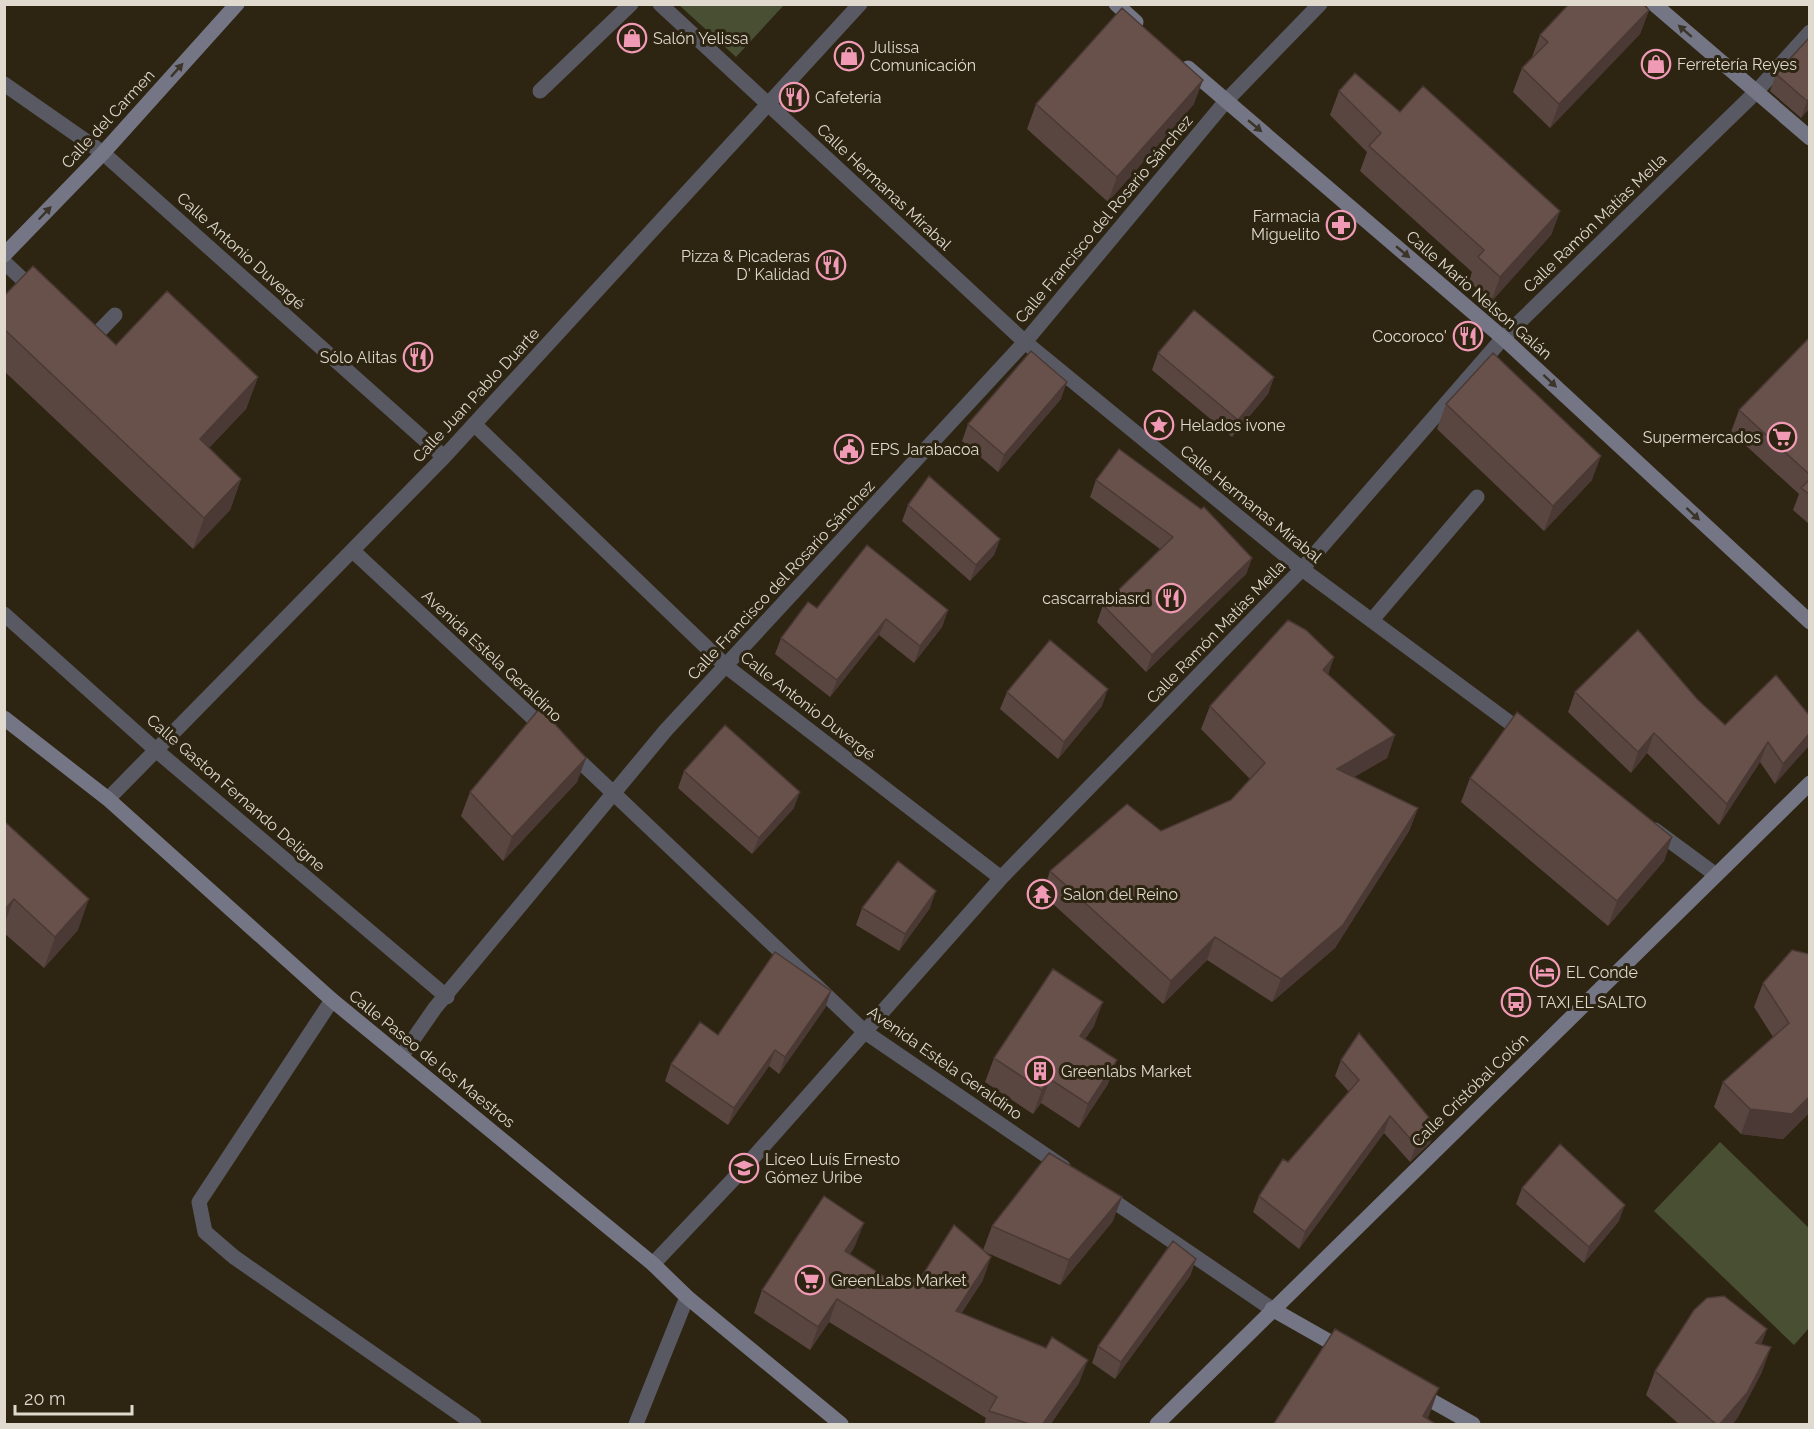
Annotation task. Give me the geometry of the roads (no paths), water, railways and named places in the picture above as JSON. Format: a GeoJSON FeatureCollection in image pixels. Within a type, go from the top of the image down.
{"type":"FeatureCollection","features":[{"type":"Feature","properties":{"kind":"main road","name":"Calle del Carmen"},"geometry":{"type":"LineString","coordinates":[[4,255],[103,153],[237,4]]}},
{"type":"Feature","properties":{"kind":"main road"},"geometry":{"type":"LineString","coordinates":[[1116,4],[1150,34]]}},
{"type":"Feature","properties":{"kind":"main road"},"geometry":{"type":"LineString","coordinates":[[1654,4],[1809,138]]}},
{"type":"Feature","properties":{"kind":"main road","name":"Calle Mario Nelson Galán"},"geometry":{"type":"LineString","coordinates":[[1175,57],[1503,338],[1809,622]]}},
{"type":"Feature","properties":{"kind":"main road","name":"Calle Paseo de los Maestros"},"geometry":{"type":"LineString","coordinates":[[4,718],[108,800],[332,1000],[653,1264],[687,1297],[841,1425]]}},
{"type":"Feature","properties":{"kind":"main road","name":"Calle Cristóbal Colón"},"geometry":{"type":"LineString","coordinates":[[1156,1425],[1809,783]]}},
{"type":"Feature","properties":{"kind":"main road","name":"Avenida Estela Geraldino"},"geometry":{"type":"LineString","coordinates":[[1272,1309],[1363,1361]]}},
{"type":"Feature","properties":{"kind":"main road"},"geometry":{"type":"LineString","coordinates":[[1403,1384],[1473,1425]]}},
{"type":"Feature","properties":{"kind":"street"},"geometry":{"type":"LineString","coordinates":[[540,91],[631,4]]}},
{"type":"Feature","properties":{"kind":"street","name":"Calle Hermanas Mirabal"},"geometry":{"type":"LineString","coordinates":[[660,4],[1025,342],[1302,569],[1534,740]]}},
{"type":"Feature","properties":{"kind":"street","name":"Calle Juan Pablo Duarte"},"geometry":{"type":"LineString","coordinates":[[108,800],[444,457],[860,4]]}},
{"type":"Feature","properties":{"kind":"street","name":"Calle Francisco del Rosario Sánchez"},"geometry":{"type":"LineString","coordinates":[[401,1057],[435,1008],[447,997],[666,730],[727,667],[1025,342],[1226,101],[1320,4]]}},
{"type":"Feature","properties":{"kind":"street","name":"Calle Ramón Matías Mella"},"geometry":{"type":"LineString","coordinates":[[653,1264],[744,1168],[1002,878],[1302,569],[1503,338],[1756,92],[1809,32]]}},
{"type":"Feature","properties":{"kind":"street","name":"Calle Antonio Duvergé"},"geometry":{"type":"LineString","coordinates":[[4,84],[103,153],[444,457]]}},
{"type":"Feature","properties":{"kind":"street"},"geometry":{"type":"LineString","coordinates":[[4,262],[47,302]]}},
{"type":"Feature","properties":{"kind":"street"},"geometry":{"type":"LineString","coordinates":[[72,326],[89,342],[115,315]]}},
{"type":"Feature","properties":{"kind":"street","name":"Calle Antonio Duvergé"},"geometry":{"type":"LineString","coordinates":[[474,424],[727,667],[1002,878]]}},
{"type":"Feature","properties":{"kind":"street"},"geometry":{"type":"LineString","coordinates":[[1372,620],[1477,497]]}},
{"type":"Feature","properties":{"kind":"street","name":"Avenida Estela Geraldino"},"geometry":{"type":"LineString","coordinates":[[353,551],[615,794],[865,1032],[1272,1309]]}},
{"type":"Feature","properties":{"kind":"street","name":"Calle Gaston Fernando Deligne"},"geometry":{"type":"LineString","coordinates":[[4,614],[157,751],[447,997]]}},
{"type":"Feature","properties":{"kind":"street"},"geometry":{"type":"LineString","coordinates":[[1639,818],[1716,874]]}},
{"type":"Feature","properties":{"kind":"street"},"geometry":{"type":"LineString","coordinates":[[332,1000],[199,1202],[205,1232],[234,1257],[474,1425]]}},
{"type":"Feature","properties":{"kind":"street"},"geometry":{"type":"LineString","coordinates":[[636,1425],[687,1297]]}},
{"type":"Feature","properties":{"kind":"place","name":"Salón Yelissa"},"geometry":{"type":"Point","coordinates":[632,38]}},
{"type":"Feature","properties":{"kind":"place","name":"Julissa Comunicación"},"geometry":{"type":"Point","coordinates":[849,56]}},
{"type":"Feature","properties":{"kind":"place","name":"Ferretería Reyes"},"geometry":{"type":"Point","coordinates":[1656,64]}},
{"type":"Feature","properties":{"kind":"place","name":"Cafetería"},"geometry":{"type":"Point","coordinates":[794,97]}},
{"type":"Feature","properties":{"kind":"place","name":"Farmacia Miguelito"},"geometry":{"type":"Point","coordinates":[1341,225]}},
{"type":"Feature","properties":{"kind":"place","name":"Pizza & Picaderas D' Kalidad"},"geometry":{"type":"Point","coordinates":[831,265]}},
{"type":"Feature","properties":{"kind":"place","name":"Cocoroco'"},"geometry":{"type":"Point","coordinates":[1468,336]}},
{"type":"Feature","properties":{"kind":"place","name":"Sólo Alitas"},"geometry":{"type":"Point","coordinates":[418,357]}},
{"type":"Feature","properties":{"kind":"place","name":"Helados ivone"},"geometry":{"type":"Point","coordinates":[1159,425]}},
{"type":"Feature","properties":{"kind":"place","name":"Supermercados"},"geometry":{"type":"Point","coordinates":[1782,437]}},
{"type":"Feature","properties":{"kind":"place","name":"EPS Jarabacoa"},"geometry":{"type":"Point","coordinates":[849,449]}},
{"type":"Feature","properties":{"kind":"place","name":"cascarrabiasrd"},"geometry":{"type":"Point","coordinates":[1171,598]}},
{"type":"Feature","properties":{"kind":"place","name":"Salon del Reino"},"geometry":{"type":"Point","coordinates":[1042,894]}},
{"type":"Feature","properties":{"kind":"place","name":"EL Conde"},"geometry":{"type":"Point","coordinates":[1545,972]}},
{"type":"Feature","properties":{"kind":"place","name":"TAXI EL SALTO"},"geometry":{"type":"Point","coordinates":[1516,1002]}},
{"type":"Feature","properties":{"kind":"place","name":"Greenlabs Market"},"geometry":{"type":"Point","coordinates":[1040,1071]}},
{"type":"Feature","properties":{"kind":"place","name":"Liceo Luís Ernesto Gómez Uribe"},"geometry":{"type":"Point","coordinates":[744,1168]}},
{"type":"Feature","properties":{"kind":"place","name":"GreenLabs Market"},"geometry":{"type":"Point","coordinates":[810,1280]}}]}
